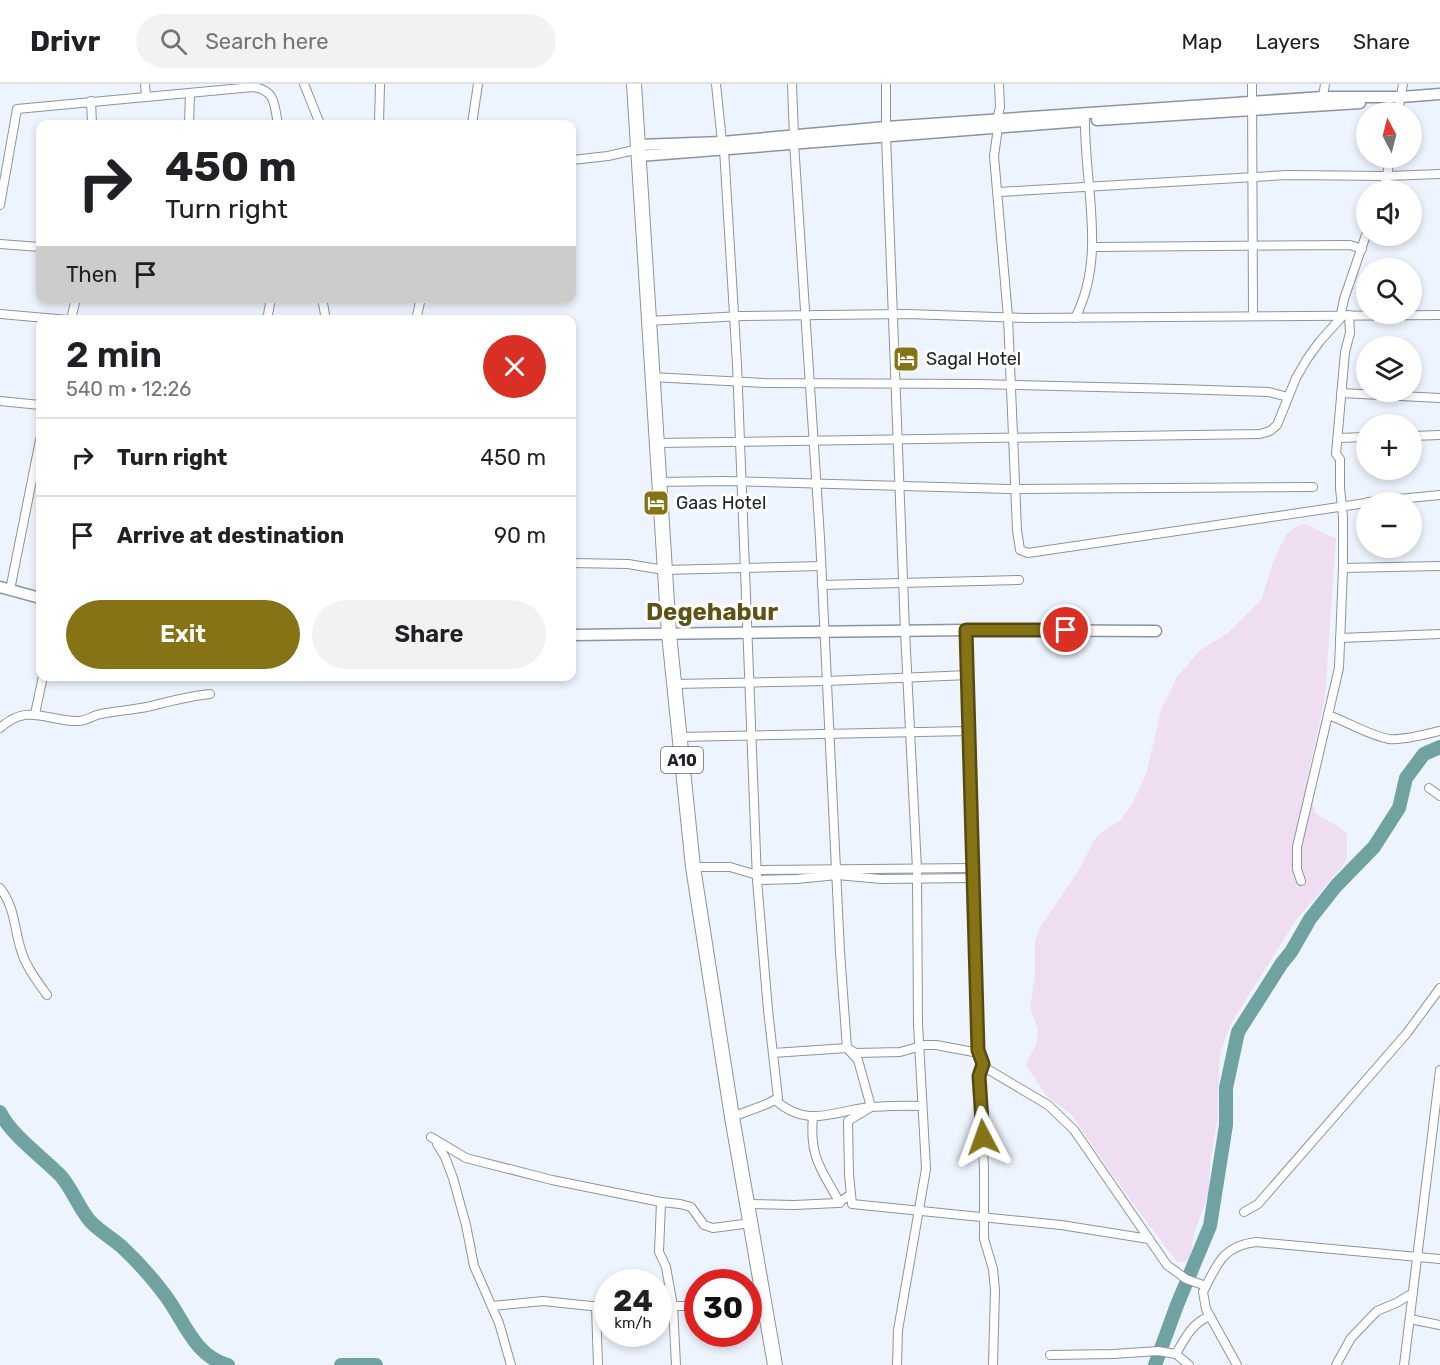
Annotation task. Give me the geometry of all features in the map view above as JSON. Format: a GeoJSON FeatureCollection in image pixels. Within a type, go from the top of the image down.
{"type":"FeatureCollection","features":[{"type":"Feature","properties":{"kind":"highway","name":"A10"},"geometry":{"type":"LineString","coordinates":[[634,84],[664,570],[693,867],[732,1117],[775,1365]]}},
{"type":"Feature","properties":{"kind":"street"},"geometry":{"type":"LineString","coordinates":[[145,84],[146,96]]}},
{"type":"Feature","properties":{"kind":"street"},"geometry":{"type":"LineString","coordinates":[[304,84],[318,120]]}},
{"type":"Feature","properties":{"kind":"street"},"geometry":{"type":"LineString","coordinates":[[379,120],[380,84]]}},
{"type":"Feature","properties":{"kind":"street"},"geometry":{"type":"LineString","coordinates":[[473,120],[478,84]]}},
{"type":"Feature","properties":{"kind":"street"},"geometry":{"type":"LineString","coordinates":[[716,84],[723,145],[738,382],[757,875],[778,1098],[732,1117]]}},
{"type":"Feature","properties":{"kind":"street"},"geometry":{"type":"LineString","coordinates":[[792,84],[821,566],[840,952],[848,1048],[858,1060],[871,1107]]}},
{"type":"Feature","properties":{"kind":"street"},"geometry":{"type":"LineString","coordinates":[[886,84],[903,583],[917,869],[919,1046],[926,1169],[898,1330],[897,1365]]}},
{"type":"Feature","properties":{"kind":"street"},"geometry":{"type":"LineString","coordinates":[[999,84],[1000,107],[994,156],[999,192],[1008,317],[1020,550],[1028,554],[1356,504]]}},
{"type":"Feature","properties":{"kind":"street"},"geometry":{"type":"LineString","coordinates":[[1252,84],[1253,316]]}},
{"type":"Feature","properties":{"kind":"street"},"geometry":{"type":"LineString","coordinates":[[1323,97],[1325,84]]}},
{"type":"Feature","properties":{"kind":"street"},"geometry":{"type":"LineString","coordinates":[[1400,102],[1403,84]]}},
{"type":"Feature","properties":{"kind":"street"},"geometry":{"type":"LineString","coordinates":[[0,205],[16,109],[253,87],[264,88],[272,95],[277,120]]}},
{"type":"Feature","properties":{"kind":"street"},"geometry":{"type":"LineString","coordinates":[[189,120],[190,94]]}},
{"type":"Feature","properties":{"kind":"street"},"geometry":{"type":"LineString","coordinates":[[576,160],[639,150],[1084,117],[1440,96]]}},
{"type":"Feature","properties":{"kind":"street"},"geometry":{"type":"LineString","coordinates":[[1253,106],[1323,97],[1401,98]]}},
{"type":"Feature","properties":{"kind":"street"},"geometry":{"type":"LineString","coordinates":[[91,101],[92,120]]}},
{"type":"Feature","properties":{"kind":"street"},"geometry":{"type":"LineString","coordinates":[[1075,318],[1082,304],[1093,247],[1084,117]]}},
{"type":"Feature","properties":{"kind":"street"},"geometry":{"type":"LineString","coordinates":[[1386,180],[1388,168]]}},
{"type":"Feature","properties":{"kind":"street"},"geometry":{"type":"LineString","coordinates":[[999,192],[1287,175],[1440,174]]}},
{"type":"Feature","properties":{"kind":"street"},"geometry":{"type":"LineString","coordinates":[[0,244],[36,247]]}},
{"type":"Feature","properties":{"kind":"street"},"geometry":{"type":"LineString","coordinates":[[1093,247],[1350,245],[1362,249]]}},
{"type":"Feature","properties":{"kind":"street"},"geometry":{"type":"LineString","coordinates":[[656,443],[1260,434],[1270,431],[1276,425],[1307,359],[1320,341],[1345,315],[1363,246]]}},
{"type":"Feature","properties":{"kind":"street"},"geometry":{"type":"LineString","coordinates":[[0,314],[36,317]]}},
{"type":"Feature","properties":{"kind":"street"},"geometry":{"type":"LineString","coordinates":[[648,321],[894,314],[1075,318],[1440,315]]}},
{"type":"Feature","properties":{"kind":"street"},"geometry":{"type":"LineString","coordinates":[[1301,881],[1297,869],[1297,847],[1338,668],[1344,568],[1340,459],[1336,453],[1345,352],[1350,333],[1345,315]]}},
{"type":"Feature","properties":{"kind":"street"},"geometry":{"type":"LineString","coordinates":[[651,377],[738,382],[1011,385],[1269,392],[1288,397]]}},
{"type":"Feature","properties":{"kind":"street"},"geometry":{"type":"LineString","coordinates":[[1341,393],[1440,398]]}},
{"type":"Feature","properties":{"kind":"street"},"geometry":{"type":"LineString","coordinates":[[0,401],[36,405]]}},
{"type":"Feature","properties":{"kind":"street"},"geometry":{"type":"LineString","coordinates":[[1422,436],[1440,435]]}},
{"type":"Feature","properties":{"kind":"street"},"geometry":{"type":"LineString","coordinates":[[1338,438],[1356,437]]}},
{"type":"Feature","properties":{"kind":"street"},"geometry":{"type":"LineString","coordinates":[[36,457],[5,588],[36,597]]}},
{"type":"Feature","properties":{"kind":"street"},"geometry":{"type":"LineString","coordinates":[[658,482],[1016,489],[1313,487]]}},
{"type":"Feature","properties":{"kind":"street"},"geometry":{"type":"LineString","coordinates":[[1422,497],[1440,495]]}},
{"type":"Feature","properties":{"kind":"street"},"geometry":{"type":"LineString","coordinates":[[576,563],[628,564],[664,570],[821,566]]}},
{"type":"Feature","properties":{"kind":"street"},"geometry":{"type":"LineString","coordinates":[[1344,568],[1440,566]]}},
{"type":"Feature","properties":{"kind":"street"},"geometry":{"type":"LineString","coordinates":[[822,585],[1019,580]]}},
{"type":"Feature","properties":{"kind":"street"},"geometry":{"type":"LineString","coordinates":[[966,630],[979,1053],[983,1064],[989,1070],[1048,1104],[1074,1130],[1172,1269],[1186,1279],[1206,1286]]}},
{"type":"Feature","properties":{"kind":"street"},"geometry":{"type":"LineString","coordinates":[[576,635],[1156,630]]}},
{"type":"Feature","properties":{"kind":"street"},"geometry":{"type":"LineString","coordinates":[[1340,638],[1440,634]]}},
{"type":"Feature","properties":{"kind":"street"},"geometry":{"type":"LineString","coordinates":[[674,684],[969,675]]}},
{"type":"Feature","properties":{"kind":"street"},"geometry":{"type":"LineString","coordinates":[[35,714],[42,681]]}},
{"type":"Feature","properties":{"kind":"street"},"geometry":{"type":"LineString","coordinates":[[0,728],[10,720],[22,715],[35,714],[83,721],[97,714],[145,707],[191,695],[210,694]]}},
{"type":"Feature","properties":{"kind":"street"},"geometry":{"type":"LineString","coordinates":[[1328,715],[1372,734],[1391,739],[1440,731]]}},
{"type":"Feature","properties":{"kind":"street"},"geometry":{"type":"LineString","coordinates":[[679,737],[969,731]]}},
{"type":"Feature","properties":{"kind":"street"},"geometry":{"type":"LineString","coordinates":[[1429,788],[1440,795]]}},
{"type":"Feature","properties":{"kind":"street"},"geometry":{"type":"LineString","coordinates":[[693,867],[730,867],[757,875],[797,879],[837,872]]}},
{"type":"Feature","properties":{"kind":"street"},"geometry":{"type":"LineString","coordinates":[[881,874],[917,869],[974,868]]}},
{"type":"Feature","properties":{"kind":"street"},"geometry":{"type":"LineString","coordinates":[[757,875],[797,870],[881,874],[917,879],[974,878]]}},
{"type":"Feature","properties":{"kind":"street"},"geometry":{"type":"LineString","coordinates":[[797,870],[797,879]]}},
{"type":"Feature","properties":{"kind":"street"},"geometry":{"type":"LineString","coordinates":[[0,888],[11,905],[20,949],[27,966],[47,995]]}},
{"type":"Feature","properties":{"kind":"street"},"geometry":{"type":"LineString","coordinates":[[1244,1212],[1258,1204],[1407,1033],[1440,988]]}},
{"type":"Feature","properties":{"kind":"street"},"geometry":{"type":"LineString","coordinates":[[773,1053],[848,1048],[856,1053],[900,1052],[919,1046],[936,1045],[979,1053]]}},
{"type":"Feature","properties":{"kind":"street"},"geometry":{"type":"LineString","coordinates":[[983,1064],[979,1076],[984,1168],[984,1239],[993,1269],[995,1290],[993,1365]]}},
{"type":"Feature","properties":{"kind":"street"},"geometry":{"type":"LineString","coordinates":[[1404,1365],[1440,1070]]}},
{"type":"Feature","properties":{"kind":"street"},"geometry":{"type":"LineString","coordinates":[[775,1100],[786,1109],[813,1116],[833,1116],[871,1107],[881,1108],[897,1104],[922,1106]]}},
{"type":"Feature","properties":{"kind":"street"},"geometry":{"type":"LineString","coordinates":[[871,1107],[848,1121],[852,1204],[1061,1225],[1149,1239]]}},
{"type":"Feature","properties":{"kind":"street"},"geometry":{"type":"LineString","coordinates":[[813,1116],[812,1149],[840,1203]]}},
{"type":"Feature","properties":{"kind":"street"},"geometry":{"type":"LineString","coordinates":[[511,1365],[492,1306],[474,1266],[453,1178],[440,1147],[431,1137],[466,1158],[552,1180],[680,1204],[691,1208],[704,1226],[712,1228],[751,1223]]}},
{"type":"Feature","properties":{"kind":"street"},"geometry":{"type":"LineString","coordinates":[[747,1203],[794,1205],[840,1203],[850,1195]]}},
{"type":"Feature","properties":{"kind":"street"},"geometry":{"type":"LineString","coordinates":[[661,1202],[658,1252],[666,1267],[673,1306],[676,1365]]}},
{"type":"Feature","properties":{"kind":"street"},"geometry":{"type":"LineString","coordinates":[[1237,1365],[1206,1309],[1203,1292],[1226,1252],[1239,1244],[1256,1242],[1440,1259]]}},
{"type":"Feature","properties":{"kind":"street"},"geometry":{"type":"LineString","coordinates":[[1336,1365],[1351,1338],[1377,1311],[1413,1293]]}},
{"type":"Feature","properties":{"kind":"street"},"geometry":{"type":"LineString","coordinates":[[492,1306],[543,1301],[594,1306]]}},
{"type":"Feature","properties":{"kind":"street"},"geometry":{"type":"LineString","coordinates":[[673,1306],[684,1306]]}},
{"type":"Feature","properties":{"kind":"street"},"geometry":{"type":"LineString","coordinates":[[762,1308],[766,1310]]}},
{"type":"Feature","properties":{"kind":"street"},"geometry":{"type":"LineString","coordinates":[[1176,1354],[1187,1333],[1201,1319],[1210,1316]]}},
{"type":"Feature","properties":{"kind":"street"},"geometry":{"type":"LineString","coordinates":[[1410,1319],[1440,1326]]}},
{"type":"Feature","properties":{"kind":"street"},"geometry":{"type":"LineString","coordinates":[[597,1347],[598,1365]]}},
{"type":"Feature","properties":{"kind":"street"},"geometry":{"type":"LineString","coordinates":[[1050,1354],[1158,1351],[1176,1354],[1189,1365]]}},
{"type":"Feature","properties":{"kind":"shaded area"},"geometry":{"type":"Polygon","coordinates":[[[1304,524],[1336,538],[1325,698],[1307,780],[1315,813],[1347,834],[1347,858],[1296,920],[1231,1023],[1221,1050],[1219,1064],[1218,1117],[1210,1162],[1209,1192],[1194,1234],[1190,1257],[1184,1262],[1177,1262],[1073,1116],[1046,1095],[1026,1065],[1036,1044],[1038,1030],[1030,1007],[1035,976],[1035,940],[1041,926],[1081,867],[1094,840],[1121,820],[1134,800],[1147,771],[1161,710],[1177,677],[1200,650],[1228,633],[1261,600],[1275,557],[1286,535],[1295,527],[1304,524]]]}},
{"type":"Feature","properties":{"kind":"waterway"},"geometry":{"type":"LineString","coordinates":[[1155,1365],[1210,1226],[1226,1125],[1226,1088],[1238,1032],[1310,919],[1336,886],[1374,847],[1399,808],[1406,778],[1424,754],[1440,747]]}},
{"type":"Feature","properties":{"kind":"waterway"},"geometry":{"type":"LineString","coordinates":[[0,1112],[11,1129],[60,1175],[90,1221],[122,1247],[150,1276],[206,1354],[228,1365]]}},
{"type":"Feature","properties":{"kind":"waterway"},"geometry":{"type":"LineString","coordinates":[[341,1365],[376,1365]]}},
{"type":"Feature","properties":{"kind":"place","name":"Sagal Hotel"},"geometry":{"type":"Point","coordinates":[906,359]}},
{"type":"Feature","properties":{"kind":"place","name":"Gaas Hotel"},"geometry":{"type":"Point","coordinates":[656,503]}},
{"type":"Feature","properties":{"kind":"district","name":"Degehabur"},"geometry":{"type":"Point","coordinates":[712,612]}},
{"type":"Feature","properties":{"kind":"route"},"geometry":{"type":"LineString","coordinates":[[983,1137],[979,1076],[983,1064],[978,1050],[966,630],[1066,630]]}}]}
